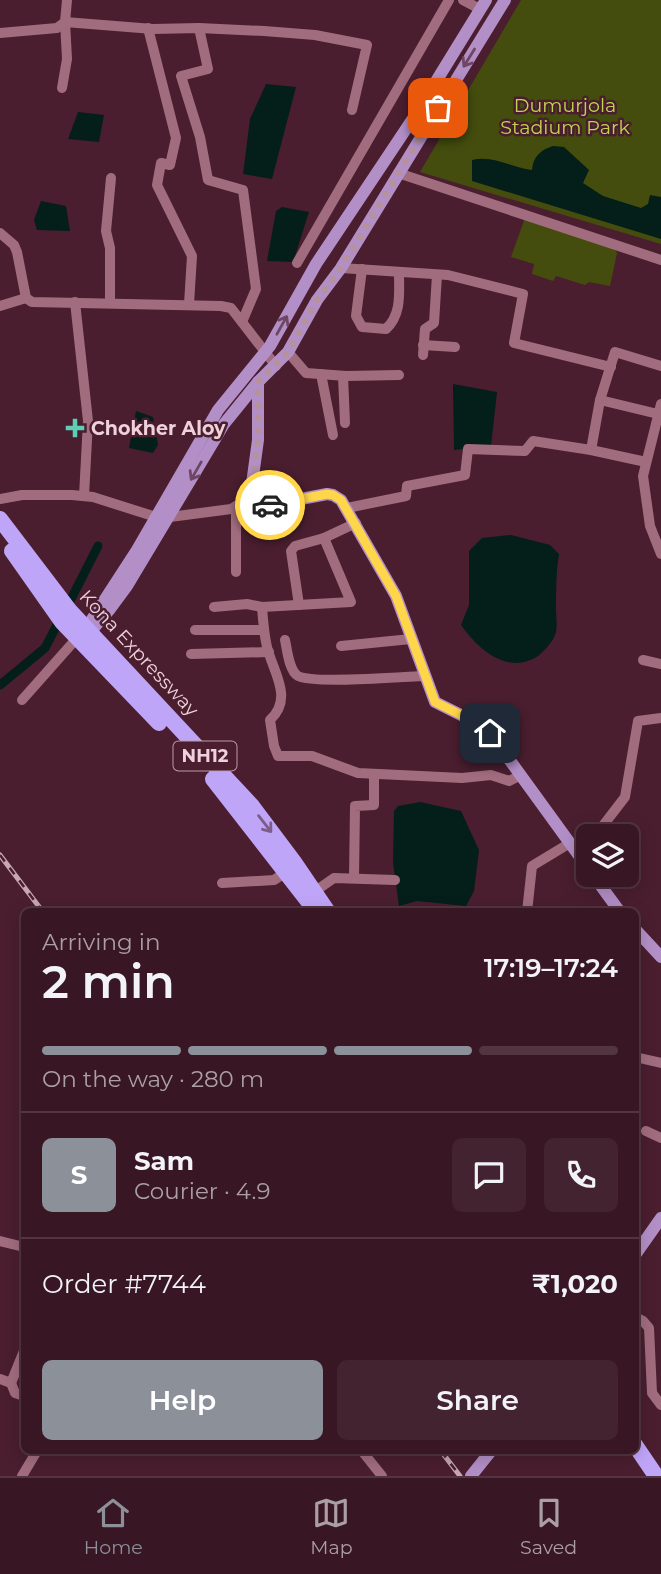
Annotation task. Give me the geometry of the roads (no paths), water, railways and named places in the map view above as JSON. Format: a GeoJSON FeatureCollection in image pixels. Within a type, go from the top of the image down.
{"type":"FeatureCollection","features":[{"type":"Feature","properties":{"kind":"highway","name":"Kona Expressway"},"geometry":{"type":"LineString","coordinates":[[0,519],[51,597]]}},
{"type":"Feature","properties":{"kind":"highway","name":"Kona Expressway"},"geometry":{"type":"LineString","coordinates":[[0,535],[81,637],[220,787],[313,908]]}},
{"type":"Feature","properties":{"kind":"highway","name":"Kona Expressway"},"geometry":{"type":"LineString","coordinates":[[81,637],[251,806],[325,908]]}},
{"type":"Feature","properties":{"kind":"highway"},"geometry":{"type":"LineString","coordinates":[[639,1451],[656,1476]]}},
{"type":"Feature","properties":{"kind":"highway"},"geometry":{"type":"LineString","coordinates":[[629,1454],[644,1476]]}},
{"type":"Feature","properties":{"kind":"main road"},"geometry":{"type":"LineString","coordinates":[[81,637],[127,586],[224,424],[258,382],[288,352],[317,300],[341,268],[505,0]]}},
{"type":"Feature","properties":{"kind":"main road"},"geometry":{"type":"LineString","coordinates":[[81,637],[156,517],[218,410],[265,353],[316,264],[422,104],[483,4]]}},
{"type":"Feature","properties":{"kind":"main road"},"geometry":{"type":"LineString","coordinates":[[258,382],[258,440],[251,496],[257,503],[270,505],[333,495],[346,508],[396,596],[435,702],[483,726],[576,849]]}},
{"type":"Feature","properties":{"kind":"main road"},"geometry":{"type":"LineString","coordinates":[[602,887],[617,908]]}},
{"type":"Feature","properties":{"kind":"main road"},"geometry":{"type":"LineString","coordinates":[[639,933],[661,957]]}},
{"type":"Feature","properties":{"kind":"main road"},"geometry":{"type":"LineString","coordinates":[[639,1249],[660,1223]]}},
{"type":"Feature","properties":{"kind":"main road"},"geometry":{"type":"LineString","coordinates":[[471,1476],[489,1454]]}},
{"type":"Feature","properties":{"kind":"street"},"geometry":{"type":"LineString","coordinates":[[62,88],[67,59],[67,0]]}},
{"type":"Feature","properties":{"kind":"street"},"geometry":{"type":"LineString","coordinates":[[297,263],[449,0]]}},
{"type":"Feature","properties":{"kind":"street"},"geometry":{"type":"LineString","coordinates":[[463,0],[483,4]]}},
{"type":"Feature","properties":{"kind":"street"},"geometry":{"type":"LineString","coordinates":[[0,33],[57,27],[65,22],[316,35],[367,45],[352,110]]}},
{"type":"Feature","properties":{"kind":"street"},"geometry":{"type":"LineString","coordinates":[[199,27],[208,68],[181,76],[200,138],[208,180],[243,190],[256,289],[242,322]]}},
{"type":"Feature","properties":{"kind":"street"},"geometry":{"type":"LineString","coordinates":[[148,28],[176,138],[170,165],[161,163],[157,185],[192,257],[190,304]]}},
{"type":"Feature","properties":{"kind":"street"},"geometry":{"type":"LineString","coordinates":[[398,173],[661,260]]}},
{"type":"Feature","properties":{"kind":"street"},"geometry":{"type":"LineString","coordinates":[[110,303],[111,257],[106,231],[111,178]]}},
{"type":"Feature","properties":{"kind":"street"},"geometry":{"type":"LineString","coordinates":[[0,233],[14,245],[17,252],[26,298]]}},
{"type":"Feature","properties":{"kind":"street"},"geometry":{"type":"LineString","coordinates":[[341,268],[448,275],[523,294],[514,343],[611,367]]}},
{"type":"Feature","properties":{"kind":"street"},"geometry":{"type":"LineString","coordinates":[[362,269],[356,316],[362,327],[386,329],[394,321],[398,308],[399,272]]}},
{"type":"Feature","properties":{"kind":"street"},"geometry":{"type":"LineString","coordinates":[[437,275],[434,323],[425,329],[423,350],[455,347]]}},
{"type":"Feature","properties":{"kind":"street"},"geometry":{"type":"LineString","coordinates":[[0,306],[26,298],[33,302],[190,304],[231,308],[276,366]]}},
{"type":"Feature","properties":{"kind":"street"},"geometry":{"type":"LineString","coordinates":[[75,302],[88,421],[84,496]]}},
{"type":"Feature","properties":{"kind":"street"},"geometry":{"type":"LineString","coordinates":[[288,352],[303,372],[343,376],[400,375]]}},
{"type":"Feature","properties":{"kind":"street"},"geometry":{"type":"LineString","coordinates":[[592,450],[600,400],[615,352],[661,366]]}},
{"type":"Feature","properties":{"kind":"street"},"geometry":{"type":"LineString","coordinates":[[321,374],[333,435]]}},
{"type":"Feature","properties":{"kind":"street"},"geometry":{"type":"LineString","coordinates":[[343,376],[345,424]]}},
{"type":"Feature","properties":{"kind":"street"},"geometry":{"type":"LineString","coordinates":[[600,400],[659,409],[656,440],[643,476],[661,554]]}},
{"type":"Feature","properties":{"kind":"street"},"geometry":{"type":"LineString","coordinates":[[346,508],[406,496],[407,486],[465,475],[468,449],[525,451],[534,441],[646,462]]}},
{"type":"Feature","properties":{"kind":"street"},"geometry":{"type":"LineString","coordinates":[[0,499],[46,494],[84,496],[156,517],[170,517],[236,506],[251,496]]}},
{"type":"Feature","properties":{"kind":"street"},"geometry":{"type":"LineString","coordinates":[[236,506],[236,572]]}},
{"type":"Feature","properties":{"kind":"street"},"geometry":{"type":"LineString","coordinates":[[299,605],[291,551],[295,546],[324,538],[356,523]]}},
{"type":"Feature","properties":{"kind":"street"},"geometry":{"type":"LineString","coordinates":[[214,607],[351,602],[324,538]]}},
{"type":"Feature","properties":{"kind":"street"},"geometry":{"type":"LineString","coordinates":[[262,607],[264,630],[281,693],[282,704],[278,713],[270,720],[278,756],[312,756],[358,773],[374,775],[462,778],[491,775],[509,781],[522,775]]}},
{"type":"Feature","properties":{"kind":"street"},"geometry":{"type":"LineString","coordinates":[[195,630],[264,630]]}},
{"type":"Feature","properties":{"kind":"street"},"geometry":{"type":"LineString","coordinates":[[22,700],[81,637]]}},
{"type":"Feature","properties":{"kind":"street"},"geometry":{"type":"LineString","coordinates":[[341,646],[411,639]]}},
{"type":"Feature","properties":{"kind":"street"},"geometry":{"type":"LineString","coordinates":[[285,640],[293,671],[298,676],[320,680],[424,676]]}},
{"type":"Feature","properties":{"kind":"street"},"geometry":{"type":"LineString","coordinates":[[191,654],[269,652]]}},
{"type":"Feature","properties":{"kind":"street"},"geometry":{"type":"LineString","coordinates":[[643,660],[661,664]]}},
{"type":"Feature","properties":{"kind":"street"},"geometry":{"type":"LineString","coordinates":[[604,824],[625,797],[638,721],[661,718]]}},
{"type":"Feature","properties":{"kind":"street"},"geometry":{"type":"LineString","coordinates":[[354,878],[355,806],[374,805],[374,775]]}},
{"type":"Feature","properties":{"kind":"street"},"geometry":{"type":"LineString","coordinates":[[527,908],[532,866],[570,843]]}},
{"type":"Feature","properties":{"kind":"street"},"geometry":{"type":"LineString","coordinates":[[222,883],[274,880],[286,872]]}},
{"type":"Feature","properties":{"kind":"street"},"geometry":{"type":"LineString","coordinates":[[314,891],[334,878],[395,880]]}},
{"type":"Feature","properties":{"kind":"street"},"geometry":{"type":"LineString","coordinates":[[639,1058],[661,1063]]}},
{"type":"Feature","properties":{"kind":"street"},"geometry":{"type":"LineString","coordinates":[[646,1131],[661,1138]]}},
{"type":"Feature","properties":{"kind":"street"},"geometry":{"type":"LineString","coordinates":[[0,1241],[21,1246]]}},
{"type":"Feature","properties":{"kind":"street"},"geometry":{"type":"LineString","coordinates":[[639,1319],[649,1328],[652,1394],[661,1405]]}},
{"type":"Feature","properties":{"kind":"street"},"geometry":{"type":"LineString","coordinates":[[650,1360],[661,1353]]}},
{"type":"Feature","properties":{"kind":"street"},"geometry":{"type":"LineString","coordinates":[[21,1356],[5,1381],[15,1393],[21,1395]]}},
{"type":"Feature","properties":{"kind":"street"},"geometry":{"type":"LineString","coordinates":[[22,1476],[35,1454]]}},
{"type":"Feature","properties":{"kind":"street"},"geometry":{"type":"LineString","coordinates":[[364,1454],[382,1476]]}},
{"type":"Feature","properties":{"kind":"waterway"},"geometry":{"type":"LineString","coordinates":[[67,607],[98,546]]}},
{"type":"Feature","properties":{"kind":"waterway"},"geometry":{"type":"LineString","coordinates":[[0,685],[45,648],[60,619]]}},
{"type":"Feature","properties":{"kind":"railway"},"geometry":{"type":"LineString","coordinates":[[0,855],[40,908]]}},
{"type":"Feature","properties":{"kind":"railway"},"geometry":{"type":"LineString","coordinates":[[443,1454],[460,1476]]}},
{"type":"Feature","properties":{"kind":"place","name":"Chokher Aloy"},"geometry":{"type":"Point","coordinates":[75,428]}},
{"type":"Feature","properties":{"kind":"park label","name":"Dumurjola Stadium Park"},"geometry":{"type":"Point","coordinates":[565,116]}}]}
